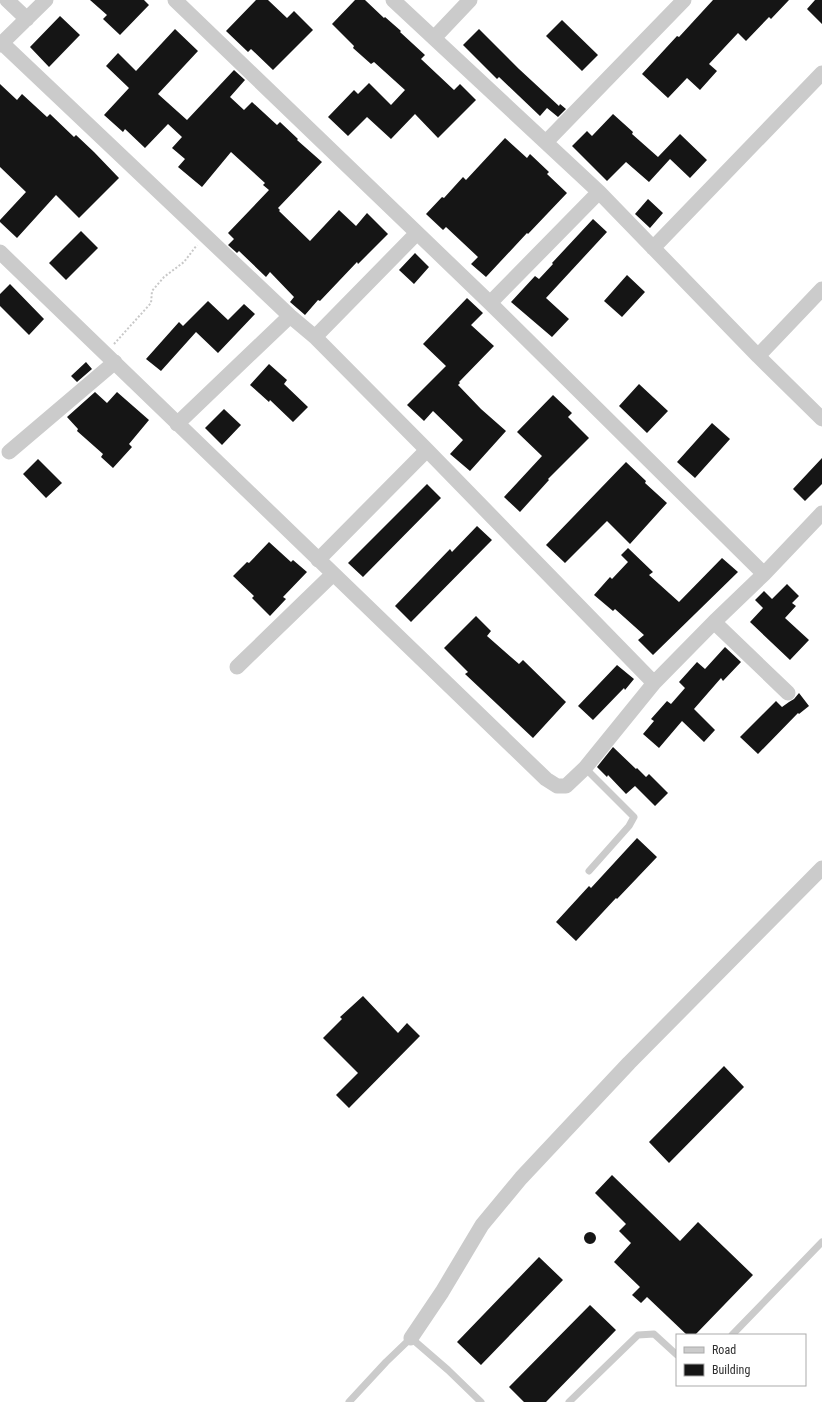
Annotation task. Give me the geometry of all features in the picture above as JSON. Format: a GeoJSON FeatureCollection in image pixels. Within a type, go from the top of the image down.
{"type":"FeatureCollection","features":[{"type":"Feature","properties":{"kind":"street"},"geometry":{"type":"LineString","coordinates":[[7,0],[27,19]]}},
{"type":"Feature","properties":{"kind":"street"},"geometry":{"type":"LineString","coordinates":[[46,0],[1,44],[290,316],[315,337],[654,684]]}},
{"type":"Feature","properties":{"kind":"street"},"geometry":{"type":"LineString","coordinates":[[175,0],[490,303],[764,574]]}},
{"type":"Feature","properties":{"kind":"street"},"geometry":{"type":"LineString","coordinates":[[393,0],[599,192],[758,356],[822,419]]}},
{"type":"Feature","properties":{"kind":"street"},"geometry":{"type":"LineString","coordinates":[[434,38],[470,0]]}},
{"type":"Feature","properties":{"kind":"street"},"geometry":{"type":"LineString","coordinates":[[546,142],[684,0]]}},
{"type":"Feature","properties":{"kind":"street"},"geometry":{"type":"LineString","coordinates":[[653,248],[822,73]]}},
{"type":"Feature","properties":{"kind":"street"},"geometry":{"type":"LineString","coordinates":[[490,303],[599,192]]}},
{"type":"Feature","properties":{"kind":"street"},"geometry":{"type":"LineString","coordinates":[[315,337],[417,233]]}},
{"type":"Feature","properties":{"kind":"street"},"geometry":{"type":"LineString","coordinates":[[2,259],[111,358],[177,424],[546,779],[557,786],[566,786],[585,768],[654,684],[821,515]]}},
{"type":"Feature","properties":{"kind":"street"},"geometry":{"type":"LineString","coordinates":[[758,356],[822,289]]}},
{"type":"Feature","properties":{"kind":"street"},"geometry":{"type":"LineString","coordinates":[[177,424],[290,316]]}},
{"type":"Feature","properties":{"kind":"street"},"geometry":{"type":"LineString","coordinates":[[9,452],[111,358]]}},
{"type":"Feature","properties":{"kind":"street"},"geometry":{"type":"LineString","coordinates":[[318,560],[427,450]]}},
{"type":"Feature","properties":{"kind":"street"},"geometry":{"type":"LineString","coordinates":[[237,667],[333,574]]}},
{"type":"Feature","properties":{"kind":"street"},"geometry":{"type":"LineString","coordinates":[[714,622],[788,693]]}},
{"type":"Feature","properties":{"kind":"street"},"geometry":{"type":"LineString","coordinates":[[411,1338],[442,1292],[482,1225],[521,1178],[629,1063],[822,868]]}},
{"type":"Feature","properties":{"kind":"lane"},"geometry":{"type":"LineString","coordinates":[[585,768],[634,817],[629,826],[589,871]]}},
{"type":"Feature","properties":{"kind":"lane"},"geometry":{"type":"LineString","coordinates":[[733,1334],[822,1242]]}},
{"type":"Feature","properties":{"kind":"lane"},"geometry":{"type":"LineString","coordinates":[[569,1402],[638,1335],[654,1334],[676,1354]]}},
{"type":"Feature","properties":{"kind":"lane"},"geometry":{"type":"LineString","coordinates":[[349,1402],[386,1362],[411,1338],[448,1370],[481,1402]]}},
{"type":"Feature","properties":{"kind":"path"},"geometry":{"type":"LineString","coordinates":[[111,358],[150,303],[152,291],[164,277],[184,262],[196,247],[203,234]]}},
{"type":"Feature","properties":{"kind":"building"},"geometry":{"type":"Polygon","coordinates":[[[90,0],[144,0],[149,5],[120,35],[103,19],[107,15],[90,0]]]}},
{"type":"Feature","properties":{"kind":"building"},"geometry":{"type":"Polygon","coordinates":[[[256,0],[268,0],[287,18],[294,11],[313,30],[273,70],[251,49],[248,52],[226,31],[256,0]]]}},
{"type":"Feature","properties":{"kind":"building"},"geometry":{"type":"Polygon","coordinates":[[[355,0],[365,0],[384,18],[385,17],[401,31],[400,32],[425,55],[421,59],[454,90],[460,84],[476,100],[438,138],[415,114],[391,139],[367,117],[348,136],[328,117],[354,90],[358,94],[369,83],[391,105],[405,90],[374,62],[371,64],[353,48],[354,46],[332,24],[355,0]]]}},
{"type":"Feature","properties":{"kind":"building"},"geometry":{"type":"Polygon","coordinates":[[[713,0],[789,0],[771,19],[769,17],[746,41],[738,33],[709,64],[717,71],[700,90],[687,78],[668,98],[642,74],[713,0]]]}},
{"type":"Feature","properties":{"kind":"building"},"geometry":{"type":"Polygon","coordinates":[[[815,0],[822,0],[822,24],[807,9],[815,0]]]}},
{"type":"Feature","properties":{"kind":"building"},"geometry":{"type":"Polygon","coordinates":[[[60,16],[80,35],[49,67],[30,47],[60,16]]]}},
{"type":"Feature","properties":{"kind":"building"},"geometry":{"type":"Polygon","coordinates":[[[562,20],[598,55],[582,71],[546,36],[562,20]]]}},
{"type":"Feature","properties":{"kind":"building"},"geometry":{"type":"Polygon","coordinates":[[[175,29],[198,51],[158,94],[187,120],[234,70],[245,80],[230,97],[244,110],[252,102],[277,125],[280,122],[298,139],[297,140],[322,162],[278,208],[280,210],[279,211],[310,241],[339,210],[356,226],[367,213],[388,234],[358,264],[357,262],[320,301],[318,300],[305,315],[290,302],[294,297],[270,272],[266,277],[239,251],[237,253],[228,245],[234,239],[228,233],[269,190],[263,185],[265,183],[231,152],[202,187],[178,167],[185,159],[172,148],[182,137],[168,124],[145,148],[125,129],[123,132],[104,115],[129,88],[106,66],[118,53],[136,71],[175,29]]]}},
{"type":"Feature","properties":{"kind":"building"},"geometry":{"type":"Polygon","coordinates":[[[479,29],[559,106],[560,104],[566,109],[558,117],[547,108],[540,116],[499,77],[497,79],[463,45],[479,29]]]}},
{"type":"Feature","properties":{"kind":"building"},"geometry":{"type":"Polygon","coordinates":[[[0,84],[17,100],[22,94],[47,117],[50,114],[74,137],[76,135],[119,178],[79,218],[56,195],[17,238],[0,222],[0,220],[26,192],[0,167],[0,84]]]}},
{"type":"Feature","properties":{"kind":"building"},"geometry":{"type":"Polygon","coordinates":[[[613,114],[633,132],[632,134],[658,157],[680,134],[707,160],[690,178],[670,159],[649,182],[626,162],[607,181],[572,146],[587,131],[592,136],[613,114]]]}},
{"type":"Feature","properties":{"kind":"building"},"geometry":{"type":"Polygon","coordinates":[[[505,138],[527,158],[530,154],[549,172],[547,174],[567,193],[486,277],[471,264],[478,257],[446,227],[443,230],[426,214],[442,197],[444,198],[463,177],[466,180],[505,138]]]}},
{"type":"Feature","properties":{"kind":"building"},"geometry":{"type":"Polygon","coordinates":[[[648,199],[663,213],[650,228],[635,214],[648,199]]]}},
{"type":"Feature","properties":{"kind":"building"},"geometry":{"type":"Polygon","coordinates":[[[593,219],[607,232],[546,298],[569,319],[552,337],[511,302],[535,276],[539,279],[593,219]]]}},
{"type":"Feature","properties":{"kind":"building"},"geometry":{"type":"Polygon","coordinates":[[[81,231],[98,248],[66,280],[49,263],[81,231]]]}},
{"type":"Feature","properties":{"kind":"building"},"geometry":{"type":"Polygon","coordinates":[[[415,253],[429,267],[414,284],[399,270],[415,253]]]}},
{"type":"Feature","properties":{"kind":"building"},"geometry":{"type":"Polygon","coordinates":[[[627,275],[645,292],[622,317],[604,301],[627,275]]]}},
{"type":"Feature","properties":{"kind":"building"},"geometry":{"type":"Polygon","coordinates":[[[10,284],[44,319],[29,335],[0,306],[0,294],[10,284]]]}},
{"type":"Feature","properties":{"kind":"building"},"geometry":{"type":"Polygon","coordinates":[[[467,298],[483,313],[471,325],[494,346],[459,382],[460,383],[458,385],[481,409],[506,431],[470,471],[450,454],[463,440],[433,411],[424,421],[407,405],[446,366],[423,344],[467,298]]]}},
{"type":"Feature","properties":{"kind":"building"},"geometry":{"type":"Polygon","coordinates":[[[208,301],[228,320],[244,304],[255,314],[218,353],[196,332],[161,371],[146,359],[179,322],[183,326],[208,301]]]}},
{"type":"Feature","properties":{"kind":"building"},"geometry":{"type":"Polygon","coordinates":[[[86,362],[92,369],[77,382],[71,376],[86,362]]]}},
{"type":"Feature","properties":{"kind":"building"},"geometry":{"type":"Polygon","coordinates":[[[269,364],[287,380],[284,384],[308,407],[293,422],[270,400],[269,402],[250,385],[269,364]]]}},
{"type":"Feature","properties":{"kind":"building"},"geometry":{"type":"Polygon","coordinates":[[[639,384],[668,411],[647,433],[619,406],[639,384]]]}},
{"type":"Feature","properties":{"kind":"building"},"geometry":{"type":"Polygon","coordinates":[[[95,392],[107,403],[117,392],[149,420],[129,444],[132,447],[113,468],[101,457],[103,454],[77,431],[78,429],[67,417],[95,392]]]}},
{"type":"Feature","properties":{"kind":"building"},"geometry":{"type":"Polygon","coordinates":[[[553,395],[572,413],[568,417],[589,438],[548,479],[549,480],[520,512],[504,497],[542,456],[517,432],[553,395]]]}},
{"type":"Feature","properties":{"kind":"building"},"geometry":{"type":"Polygon","coordinates":[[[224,409],[241,425],[222,445],[205,428],[224,409]]]}},
{"type":"Feature","properties":{"kind":"building"},"geometry":{"type":"Polygon","coordinates":[[[712,423],[730,439],[695,478],[677,462],[712,423]]]}},
{"type":"Feature","properties":{"kind":"building"},"geometry":{"type":"Polygon","coordinates":[[[822,458],[822,484],[805,501],[793,489],[822,458]]]}},
{"type":"Feature","properties":{"kind":"building"},"geometry":{"type":"Polygon","coordinates":[[[38,459],[62,483],[46,498],[23,474],[38,459]]]}},
{"type":"Feature","properties":{"kind":"building"},"geometry":{"type":"Polygon","coordinates":[[[626,462],[646,481],[645,483],[667,503],[630,544],[607,521],[565,563],[546,545],[626,462]]]}},
{"type":"Feature","properties":{"kind":"building"},"geometry":{"type":"Polygon","coordinates":[[[427,484],[441,498],[363,577],[348,563],[427,484]]]}},
{"type":"Feature","properties":{"kind":"building"},"geometry":{"type":"Polygon","coordinates":[[[477,526],[492,540],[411,622],[395,606],[450,549],[452,552],[477,526]]]}},
{"type":"Feature","properties":{"kind":"building"},"geometry":{"type":"Polygon","coordinates":[[[269,542],[291,562],[293,560],[307,572],[283,597],[286,599],[270,616],[252,598],[254,596],[233,576],[247,562],[249,563],[269,542]]]}},
{"type":"Feature","properties":{"kind":"building"},"geometry":{"type":"Polygon","coordinates":[[[628,548],[653,572],[649,575],[679,602],[722,558],[738,572],[653,655],[638,640],[644,635],[615,609],[613,611],[594,595],[610,577],[612,579],[628,562],[621,555],[628,548]]]}},
{"type":"Feature","properties":{"kind":"building"},"geometry":{"type":"Polygon","coordinates":[[[787,584],[799,596],[792,603],[796,606],[785,618],[809,640],[790,660],[750,622],[763,608],[755,600],[764,591],[772,599],[787,584]]]}},
{"type":"Feature","properties":{"kind":"building"},"geometry":{"type":"Polygon","coordinates":[[[476,616],[491,631],[487,636],[519,664],[523,660],[566,702],[533,738],[465,674],[468,672],[444,648],[476,616]]]}},
{"type":"Feature","properties":{"kind":"building"},"geometry":{"type":"Polygon","coordinates":[[[725,647],[741,662],[723,681],[721,678],[694,709],[715,730],[704,742],[682,721],[659,748],[643,734],[654,721],[651,719],[667,701],[671,704],[685,688],[679,682],[697,662],[705,669],[725,647]]]}},
{"type":"Feature","properties":{"kind":"building"},"geometry":{"type":"Polygon","coordinates":[[[617,665],[634,679],[625,690],[624,688],[593,720],[578,706],[617,665]]]}},
{"type":"Feature","properties":{"kind":"building"},"geometry":{"type":"Polygon","coordinates":[[[799,693],[809,706],[799,714],[798,713],[758,754],[740,737],[776,701],[782,707],[794,699],[799,693]]]}},
{"type":"Feature","properties":{"kind":"building"},"geometry":{"type":"Polygon","coordinates":[[[613,747],[646,777],[649,774],[668,793],[655,806],[635,786],[626,794],[608,775],[607,777],[597,767],[613,747]]]}},
{"type":"Feature","properties":{"kind":"building"},"geometry":{"type":"Polygon","coordinates":[[[637,838],[657,857],[576,941],[556,922],[589,886],[591,888],[637,838]]]}},
{"type":"Feature","properties":{"kind":"building"},"geometry":{"type":"Polygon","coordinates":[[[363,996],[398,1033],[407,1023],[420,1036],[349,1108],[336,1095],[358,1073],[323,1038],[342,1019],[340,1017],[363,996]]]}},
{"type":"Feature","properties":{"kind":"building"},"geometry":{"type":"Polygon","coordinates":[[[724,1066],[744,1087],[669,1163],[649,1142],[724,1066]]]}},
{"type":"Feature","properties":{"kind":"building"},"geometry":{"type":"Polygon","coordinates":[[[612,1175],[680,1241],[698,1222],[753,1275],[696,1334],[686,1334],[647,1297],[641,1303],[632,1295],[640,1287],[614,1262],[631,1243],[619,1231],[626,1224],[595,1193],[612,1175]]]}},
{"type":"Feature","properties":{"kind":"building"},"geometry":{"type":"Polygon","coordinates":[[[590,1232],[594,1234],[596,1238],[594,1242],[590,1244],[586,1242],[584,1238],[586,1234],[590,1232]]]}},
{"type":"Feature","properties":{"kind":"building"},"geometry":{"type":"Polygon","coordinates":[[[539,1257],[563,1280],[481,1365],[457,1342],[539,1257]]]}},
{"type":"Feature","properties":{"kind":"building"},"geometry":{"type":"Polygon","coordinates":[[[590,1305],[616,1330],[546,1402],[524,1402],[509,1387],[590,1305]]]}}]}
